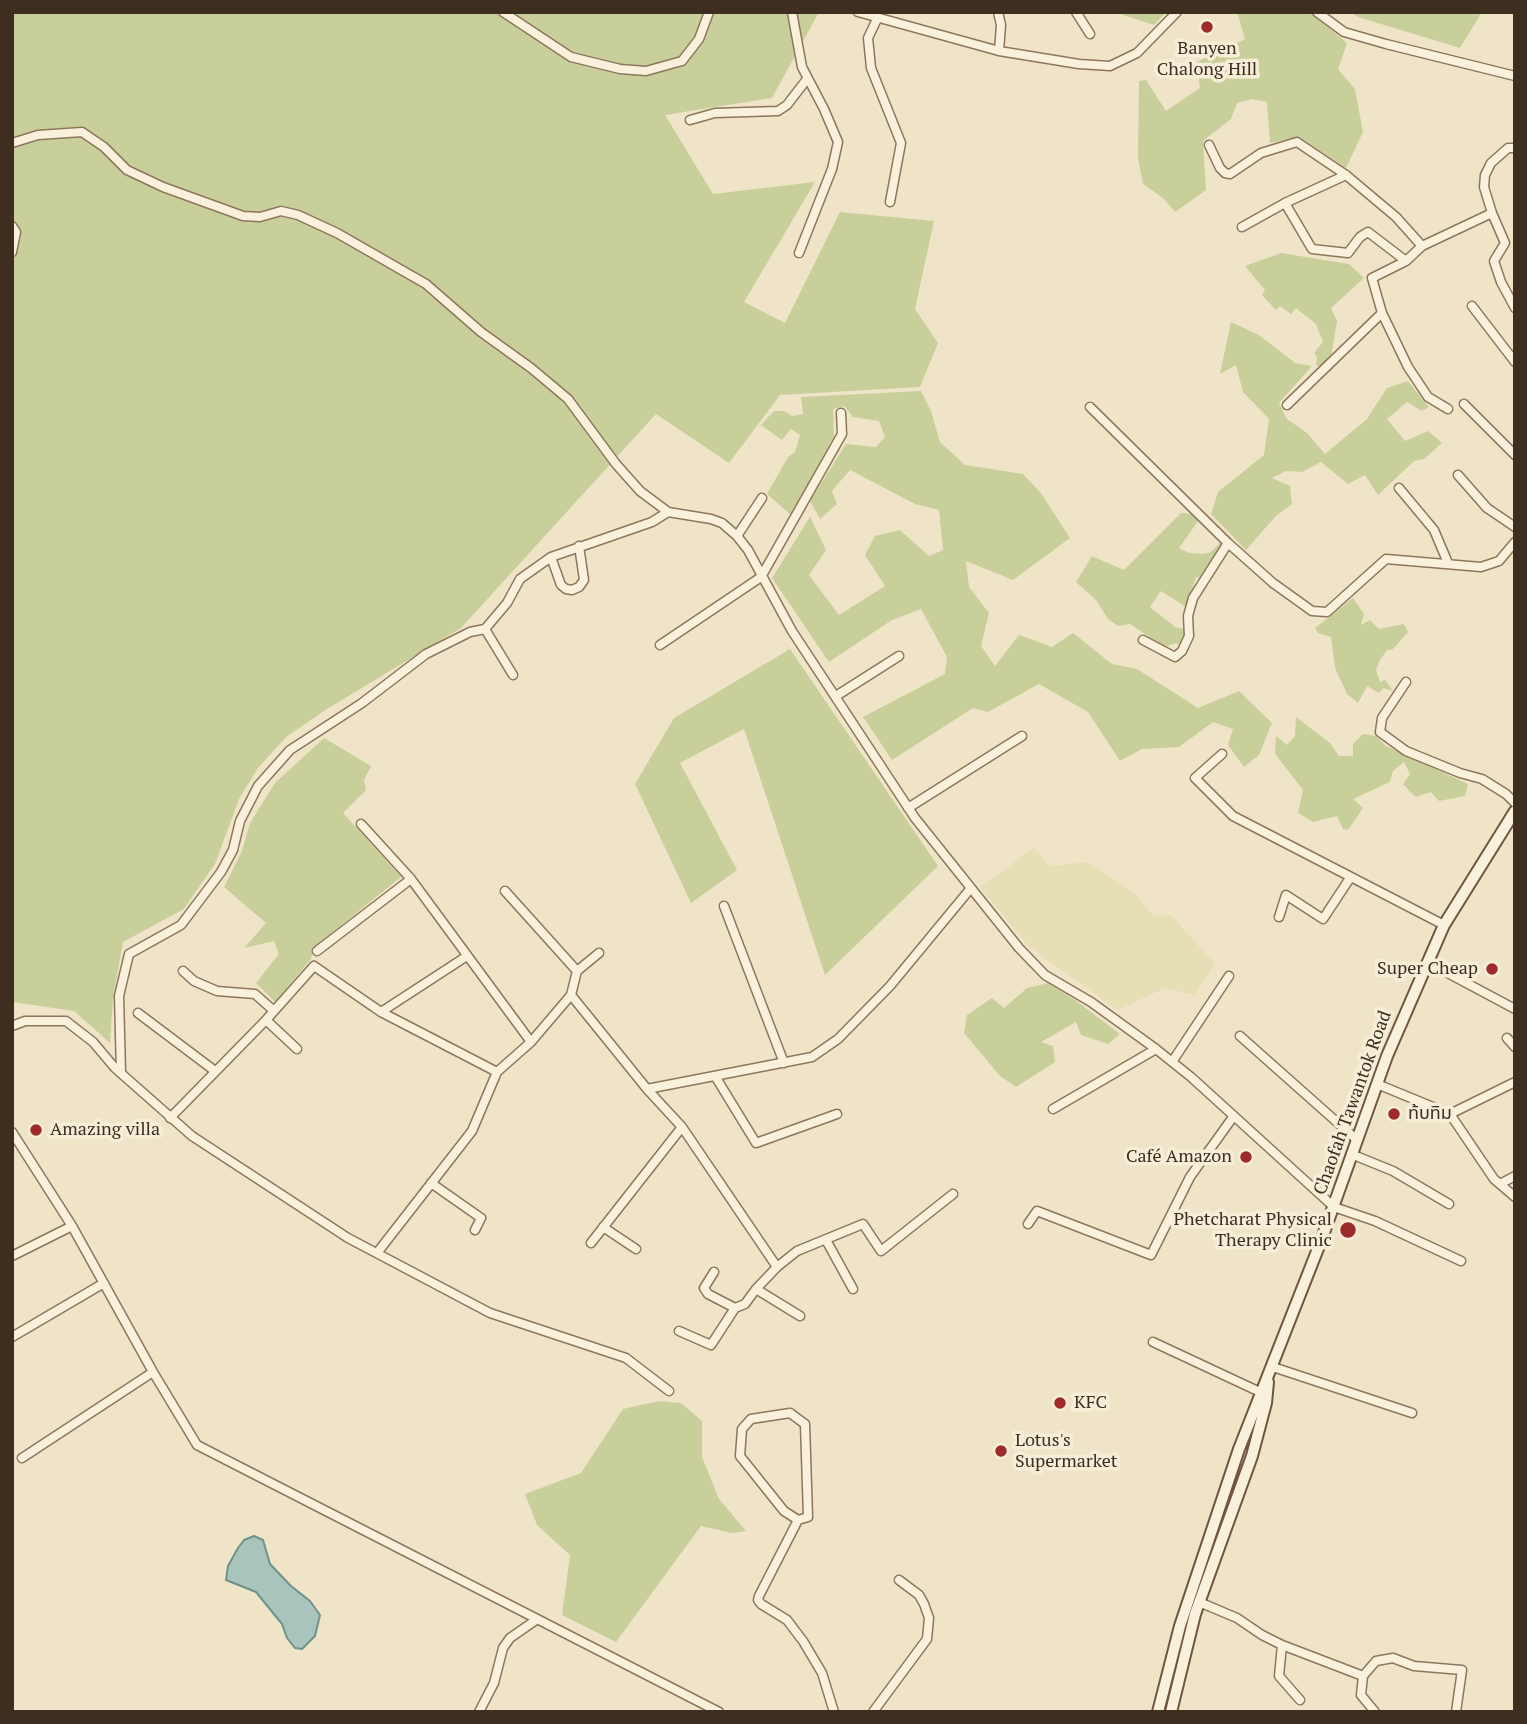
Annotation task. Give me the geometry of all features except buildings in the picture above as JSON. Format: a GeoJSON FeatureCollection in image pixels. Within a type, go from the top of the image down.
{"type":"FeatureCollection","features":[{"type":"Feature","properties":{"kind":"main road","name":"Chaofah Tawantok Road"},"geometry":{"type":"LineString","coordinates":[[1171,1712],[1199,1602],[1252,1456],[1266,1403],[1268,1381],[1334,1207],[1356,1139],[1444,925],[1515,811]]}},
{"type":"Feature","properties":{"kind":"main road","name":"Chaofah Tawantok Road"},"geometry":{"type":"LineString","coordinates":[[1158,1712],[1180,1626],[1260,1392],[1268,1381]]}},
{"type":"Feature","properties":{"kind":"street"},"geometry":{"type":"LineString","coordinates":[[503,12],[571,57],[620,69],[646,71],[682,61],[699,39],[709,12]]}},
{"type":"Feature","properties":{"kind":"street"},"geometry":{"type":"LineString","coordinates":[[792,12],[802,67],[838,142],[832,169],[799,253]]}},
{"type":"Feature","properties":{"kind":"street"},"geometry":{"type":"LineString","coordinates":[[858,12],[999,51],[1079,64],[1110,66],[1137,52],[1177,12]]}},
{"type":"Feature","properties":{"kind":"street"},"geometry":{"type":"LineString","coordinates":[[998,12],[999,51]]}},
{"type":"Feature","properties":{"kind":"street"},"geometry":{"type":"LineString","coordinates":[[1076,12],[1090,34]]}},
{"type":"Feature","properties":{"kind":"street"},"geometry":{"type":"LineString","coordinates":[[1317,12],[1344,32],[1515,76]]}},
{"type":"Feature","properties":{"kind":"street"},"geometry":{"type":"LineString","coordinates":[[878,17],[868,38],[871,68],[901,143],[890,202]]}},
{"type":"Feature","properties":{"kind":"street"},"geometry":{"type":"LineString","coordinates":[[690,120],[715,113],[778,111],[787,105],[807,79]]}},
{"type":"Feature","properties":{"kind":"street"},"geometry":{"type":"LineString","coordinates":[[12,143],[38,135],[82,132],[104,147],[127,170],[163,187],[243,216],[260,217],[281,211],[298,215],[337,233],[426,284],[481,332],[558,391],[576,409],[640,491],[668,512],[711,519],[722,523],[737,536],[748,550],[792,631],[908,808],[1019,948],[1045,975],[1091,1002],[1156,1049],[1334,1207],[1375,1222],[1461,1261]]}},
{"type":"Feature","properties":{"kind":"street"},"geometry":{"type":"LineString","coordinates":[[1209,145],[1225,173],[1235,172],[1261,153],[1297,142],[1346,175],[1395,216],[1422,246]]}},
{"type":"Feature","properties":{"kind":"street"},"geometry":{"type":"LineString","coordinates":[[1515,148],[1508,148],[1491,163],[1485,175],[1485,187],[1492,214],[1506,243],[1494,261],[1501,282],[1515,308]]}},
{"type":"Feature","properties":{"kind":"street"},"geometry":{"type":"LineString","coordinates":[[1241,227],[1346,175]]}},
{"type":"Feature","properties":{"kind":"street"},"geometry":{"type":"LineString","coordinates":[[1286,203],[1312,249],[1348,253],[1360,237],[1368,232],[1406,261]]}},
{"type":"Feature","properties":{"kind":"street"},"geometry":{"type":"LineString","coordinates":[[1448,409],[1428,397],[1408,367],[1382,313],[1372,278],[1406,261],[1422,246],[1492,214]]}},
{"type":"Feature","properties":{"kind":"street"},"geometry":{"type":"LineString","coordinates":[[12,226],[16,232],[12,252]]}},
{"type":"Feature","properties":{"kind":"street"},"geometry":{"type":"LineString","coordinates":[[1472,306],[1515,362]]}},
{"type":"Feature","properties":{"kind":"street"},"geometry":{"type":"LineString","coordinates":[[1287,405],[1382,313]]}},
{"type":"Feature","properties":{"kind":"street"},"geometry":{"type":"LineString","coordinates":[[1464,404],[1515,455]]}},
{"type":"Feature","properties":{"kind":"street"},"geometry":{"type":"LineString","coordinates":[[1090,407],[1228,543],[1273,583],[1312,611],[1327,612],[1386,559],[1481,568],[1499,561],[1515,542]]}},
{"type":"Feature","properties":{"kind":"street"},"geometry":{"type":"LineString","coordinates":[[660,645],[761,577],[842,434],[841,412]]}},
{"type":"Feature","properties":{"kind":"street"},"geometry":{"type":"LineString","coordinates":[[1458,475],[1487,508],[1515,527]]}},
{"type":"Feature","properties":{"kind":"street"},"geometry":{"type":"LineString","coordinates":[[1399,488],[1434,530],[1448,563]]}},
{"type":"Feature","properties":{"kind":"street"},"geometry":{"type":"LineString","coordinates":[[737,536],[762,498]]}},
{"type":"Feature","properties":{"kind":"street"},"geometry":{"type":"LineString","coordinates":[[121,1073],[119,996],[130,954],[181,925],[221,872],[233,850],[240,821],[258,786],[290,750],[362,703],[426,654],[470,632],[485,629],[507,603],[520,579],[551,556],[652,522],[668,512]]}},
{"type":"Feature","properties":{"kind":"street"},"geometry":{"type":"LineString","coordinates":[[1143,640],[1175,657],[1182,651],[1189,636],[1188,616],[1193,598],[1228,543]]}},
{"type":"Feature","properties":{"kind":"street"},"geometry":{"type":"LineString","coordinates":[[551,556],[561,585],[572,590],[579,587],[584,580],[579,546]]}},
{"type":"Feature","properties":{"kind":"street"},"geometry":{"type":"LineString","coordinates":[[485,629],[513,675]]}},
{"type":"Feature","properties":{"kind":"street"},"geometry":{"type":"LineString","coordinates":[[836,696],[899,656]]}},
{"type":"Feature","properties":{"kind":"street"},"geometry":{"type":"LineString","coordinates":[[1406,682],[1382,718],[1380,732],[1406,751],[1482,779],[1515,803]]}},
{"type":"Feature","properties":{"kind":"street"},"geometry":{"type":"LineString","coordinates":[[908,808],[1022,736]]}},
{"type":"Feature","properties":{"kind":"street"},"geometry":{"type":"LineString","coordinates":[[1222,754],[1195,778],[1233,816],[1444,925]]}},
{"type":"Feature","properties":{"kind":"street"},"geometry":{"type":"LineString","coordinates":[[361,824],[411,878],[531,1042]]}},
{"type":"Feature","properties":{"kind":"street"},"geometry":{"type":"LineString","coordinates":[[317,951],[411,878]]}},
{"type":"Feature","properties":{"kind":"street"},"geometry":{"type":"LineString","coordinates":[[1279,917],[1286,895],[1323,919],[1350,878]]}},
{"type":"Feature","properties":{"kind":"street"},"geometry":{"type":"LineString","coordinates":[[647,1088],[812,1057],[838,1038],[890,986],[971,888]]}},
{"type":"Feature","properties":{"kind":"street"},"geometry":{"type":"LineString","coordinates":[[505,891],[577,971]]}},
{"type":"Feature","properties":{"kind":"street"},"geometry":{"type":"LineString","coordinates":[[724,906],[784,1063]]}},
{"type":"Feature","properties":{"kind":"street"},"geometry":{"type":"LineString","coordinates":[[377,1253],[471,1131],[498,1072],[531,1042],[571,995],[577,971],[599,953]]}},
{"type":"Feature","properties":{"kind":"street"},"geometry":{"type":"LineString","coordinates":[[381,1012],[467,956]]}},
{"type":"Feature","properties":{"kind":"street"},"geometry":{"type":"LineString","coordinates":[[1427,962],[1515,1009]]}},
{"type":"Feature","properties":{"kind":"street"},"geometry":{"type":"LineString","coordinates":[[170,1118],[266,1020],[314,966],[381,1012],[498,1072]]}},
{"type":"Feature","properties":{"kind":"street"},"geometry":{"type":"LineString","coordinates":[[183,971],[194,981],[217,991],[255,994],[274,1011]]}},
{"type":"Feature","properties":{"kind":"street"},"geometry":{"type":"LineString","coordinates":[[1172,1062],[1229,976]]}},
{"type":"Feature","properties":{"kind":"street"},"geometry":{"type":"LineString","coordinates":[[571,995],[682,1128],[777,1267]]}},
{"type":"Feature","properties":{"kind":"street"},"geometry":{"type":"LineString","coordinates":[[138,1013],[215,1071]]}},
{"type":"Feature","properties":{"kind":"street"},"geometry":{"type":"LineString","coordinates":[[266,1020],[297,1049]]}},
{"type":"Feature","properties":{"kind":"street"},"geometry":{"type":"LineString","coordinates":[[12,1026],[25,1021],[66,1021],[93,1042],[121,1073],[192,1136],[337,1231],[490,1313],[626,1358],[670,1391]]}},
{"type":"Feature","properties":{"kind":"street"},"geometry":{"type":"LineString","coordinates":[[1240,1036],[1356,1139]]}},
{"type":"Feature","properties":{"kind":"street"},"geometry":{"type":"LineString","coordinates":[[1507,1038],[1515,1047]]}},
{"type":"Feature","properties":{"kind":"street"},"geometry":{"type":"LineString","coordinates":[[1053,1109],[1156,1049]]}},
{"type":"Feature","properties":{"kind":"street"},"geometry":{"type":"LineString","coordinates":[[715,1076],[756,1143],[836,1114]]}},
{"type":"Feature","properties":{"kind":"street"},"geometry":{"type":"LineString","coordinates":[[1450,1114],[1515,1082]]}},
{"type":"Feature","properties":{"kind":"street"},"geometry":{"type":"LineString","coordinates":[[1377,1084],[1450,1114],[1494,1179],[1515,1197]]}},
{"type":"Feature","properties":{"kind":"street"},"geometry":{"type":"LineString","coordinates":[[1028,1224],[1037,1211],[1151,1255],[1190,1177],[1234,1116]]}},
{"type":"Feature","properties":{"kind":"street"},"geometry":{"type":"LineString","coordinates":[[591,1243],[682,1128]]}},
{"type":"Feature","properties":{"kind":"street"},"geometry":{"type":"LineString","coordinates":[[12,1132],[72,1226],[197,1445],[719,1712]]}},
{"type":"Feature","properties":{"kind":"street"},"geometry":{"type":"LineString","coordinates":[[1351,1154],[1393,1171],[1448,1203]]}},
{"type":"Feature","properties":{"kind":"street"},"geometry":{"type":"LineString","coordinates":[[1500,1184],[1515,1176]]}},
{"type":"Feature","properties":{"kind":"street"},"geometry":{"type":"LineString","coordinates":[[431,1183],[481,1218],[475,1230]]}},
{"type":"Feature","properties":{"kind":"street"},"geometry":{"type":"LineString","coordinates":[[679,1331],[712,1345],[736,1308],[746,1304],[755,1289],[797,1251],[863,1224],[881,1251],[953,1194]]}},
{"type":"Feature","properties":{"kind":"street"},"geometry":{"type":"LineString","coordinates":[[12,1256],[72,1226]]}},
{"type":"Feature","properties":{"kind":"street"},"geometry":{"type":"LineString","coordinates":[[603,1227],[636,1249]]}},
{"type":"Feature","properties":{"kind":"street"},"geometry":{"type":"LineString","coordinates":[[827,1240],[853,1289]]}},
{"type":"Feature","properties":{"kind":"street"},"geometry":{"type":"LineString","coordinates":[[714,1272],[704,1288],[708,1294],[736,1308]]}},
{"type":"Feature","properties":{"kind":"street"},"geometry":{"type":"LineString","coordinates":[[12,1338],[104,1283]]}},
{"type":"Feature","properties":{"kind":"street"},"geometry":{"type":"LineString","coordinates":[[755,1289],[800,1316]]}},
{"type":"Feature","properties":{"kind":"street"},"geometry":{"type":"LineString","coordinates":[[1153,1342],[1260,1392]]}},
{"type":"Feature","properties":{"kind":"street"},"geometry":{"type":"LineString","coordinates":[[1273,1367],[1412,1413]]}},
{"type":"Feature","properties":{"kind":"street"},"geometry":{"type":"LineString","coordinates":[[22,1458],[153,1372]]}},
{"type":"Feature","properties":{"kind":"street"},"geometry":{"type":"LineString","coordinates":[[798,1520],[784,1511],[740,1455],[742,1429],[751,1419],[790,1413],[805,1424],[808,1517],[798,1520],[758,1600],[787,1620],[803,1641],[822,1673],[834,1712]]}},
{"type":"Feature","properties":{"kind":"street"},"geometry":{"type":"LineString","coordinates":[[873,1712],[927,1639],[929,1618],[924,1604],[919,1595],[899,1580]]}},
{"type":"Feature","properties":{"kind":"street"},"geometry":{"type":"LineString","coordinates":[[1199,1602],[1237,1618],[1282,1645],[1363,1676]]}},
{"type":"Feature","properties":{"kind":"street"},"geometry":{"type":"LineString","coordinates":[[479,1712],[494,1682],[503,1648],[510,1638],[536,1620]]}},
{"type":"Feature","properties":{"kind":"street"},"geometry":{"type":"LineString","coordinates":[[1282,1645],[1279,1676],[1300,1700]]}},
{"type":"Feature","properties":{"kind":"street"},"geometry":{"type":"LineString","coordinates":[[1375,1712],[1361,1695],[1363,1676],[1376,1661],[1393,1658],[1414,1666],[1462,1670],[1455,1712]]}},
{"type":"Feature","properties":{"kind":"shaded area"},"geometry":{"type":"Polygon","coordinates":[[[1034,848],[1050,866],[1088,862],[1133,892],[1154,916],[1171,915],[1215,964],[1195,995],[1165,988],[1118,1010],[1029,947],[980,887],[1034,848]]]}},
{"type":"Feature","properties":{"kind":"green space"},"geometry":{"type":"Polygon","coordinates":[[[12,12],[819,12],[772,98],[665,115],[713,194],[815,182],[744,302],[785,323],[840,212],[934,221],[915,309],[938,343],[920,387],[780,395],[729,463],[656,414],[461,628],[286,737],[258,768],[239,799],[215,864],[184,909],[123,942],[113,998],[110,1043],[74,1011],[12,1002],[12,12]]]}},
{"type":"Feature","properties":{"kind":"green space"},"geometry":{"type":"Polygon","coordinates":[[[1121,12],[1166,12],[1154,25],[1121,12]]]}},
{"type":"Feature","properties":{"kind":"green space"},"geometry":{"type":"Polygon","coordinates":[[[1237,12],[1309,12],[1347,43],[1338,69],[1355,89],[1363,132],[1346,168],[1300,137],[1270,143],[1267,102],[1252,99],[1237,103],[1231,119],[1203,141],[1206,190],[1175,212],[1163,198],[1143,184],[1138,158],[1139,81],[1146,80],[1166,111],[1200,88],[1197,62],[1245,39],[1237,12]]]}},
{"type":"Feature","properties":{"kind":"green space"},"geometry":{"type":"Polygon","coordinates":[[[1349,12],[1482,12],[1460,48],[1349,12]]]}},
{"type":"Feature","properties":{"kind":"green space"},"geometry":{"type":"Polygon","coordinates":[[[1281,253],[1349,264],[1364,278],[1331,308],[1337,321],[1331,357],[1320,367],[1316,365],[1317,357],[1314,353],[1323,342],[1316,324],[1296,308],[1291,314],[1280,306],[1276,310],[1262,295],[1265,290],[1245,266],[1281,253]]]}},
{"type":"Feature","properties":{"kind":"green space"},"geometry":{"type":"Polygon","coordinates":[[[1231,322],[1259,335],[1295,363],[1312,366],[1279,403],[1287,419],[1307,433],[1325,454],[1367,419],[1387,388],[1408,381],[1429,407],[1422,411],[1407,402],[1387,419],[1405,441],[1428,431],[1442,443],[1424,459],[1414,461],[1378,495],[1365,475],[1348,484],[1321,462],[1302,472],[1286,471],[1272,478],[1290,486],[1292,504],[1276,516],[1246,550],[1211,514],[1218,492],[1264,455],[1269,419],[1243,392],[1236,365],[1220,374],[1231,322]]]}},
{"type":"Feature","properties":{"kind":"green space"},"geometry":{"type":"Polygon","coordinates":[[[921,391],[931,411],[940,442],[965,465],[1023,474],[1041,493],[1070,538],[1013,580],[966,561],[969,587],[989,613],[981,646],[995,666],[1019,635],[1052,647],[1073,633],[1112,664],[1137,669],[1198,708],[1239,691],[1272,723],[1259,755],[1244,767],[1228,745],[1233,729],[1213,722],[1179,747],[1142,749],[1120,761],[1088,712],[1039,684],[988,712],[973,708],[892,760],[863,717],[945,674],[947,657],[921,609],[892,620],[829,662],[772,578],[810,517],[826,550],[809,575],[839,615],[885,586],[865,555],[875,536],[900,530],[929,556],[943,550],[939,510],[915,504],[850,470],[832,491],[837,504],[820,519],[810,501],[846,444],[876,447],[885,437],[879,421],[853,417],[844,406],[833,409],[834,436],[791,515],[767,494],[788,457],[795,452],[800,435],[791,429],[782,440],[761,425],[774,411],[784,411],[792,416],[803,414],[801,397],[921,391]]]}},
{"type":"Feature","properties":{"kind":"green space"},"geometry":{"type":"Polygon","coordinates":[[[1181,513],[1194,514],[1199,520],[1179,548],[1189,553],[1203,554],[1211,552],[1220,543],[1221,547],[1202,578],[1196,577],[1186,607],[1161,591],[1150,607],[1175,627],[1183,629],[1185,636],[1182,646],[1175,643],[1165,647],[1130,624],[1118,626],[1108,619],[1096,600],[1076,582],[1092,556],[1124,570],[1181,513]]]}},
{"type":"Feature","properties":{"kind":"green space"},"geometry":{"type":"Polygon","coordinates":[[[1353,598],[1364,614],[1361,625],[1370,620],[1379,629],[1404,624],[1408,632],[1393,649],[1387,650],[1376,670],[1380,682],[1385,680],[1393,691],[1383,688],[1379,693],[1367,686],[1358,703],[1347,694],[1335,668],[1331,637],[1318,633],[1315,628],[1353,598]]]}},
{"type":"Feature","properties":{"kind":"green space"},"geometry":{"type":"Polygon","coordinates":[[[790,649],[938,866],[825,975],[744,729],[680,763],[737,870],[691,903],[635,784],[674,718],[790,649]]]}},
{"type":"Feature","properties":{"kind":"green space"},"geometry":{"type":"Polygon","coordinates":[[[1296,717],[1330,743],[1339,756],[1353,756],[1353,744],[1363,734],[1376,736],[1386,746],[1468,784],[1465,796],[1439,801],[1431,792],[1415,797],[1403,784],[1410,774],[1404,762],[1393,771],[1390,782],[1353,799],[1363,808],[1348,830],[1343,829],[1337,816],[1313,822],[1298,813],[1303,790],[1275,754],[1276,736],[1287,745],[1295,736],[1296,717]]]}},
{"type":"Feature","properties":{"kind":"green space"},"geometry":{"type":"Polygon","coordinates":[[[324,738],[371,766],[364,780],[366,790],[343,813],[401,877],[314,947],[311,959],[275,1002],[256,983],[279,954],[274,941],[244,948],[266,923],[224,887],[242,851],[250,823],[275,783],[324,738]]]}},
{"type":"Feature","properties":{"kind":"green space"},"geometry":{"type":"Polygon","coordinates":[[[1048,983],[1120,1034],[1108,1044],[1081,1035],[1076,1022],[1041,1042],[1053,1046],[1055,1062],[1016,1087],[1000,1076],[964,1033],[967,1015],[992,998],[1004,1008],[1027,988],[1048,983]]]}},
{"type":"Feature","properties":{"kind":"green space"},"geometry":{"type":"Polygon","coordinates":[[[659,1401],[681,1403],[702,1421],[702,1457],[719,1499],[746,1531],[731,1533],[701,1526],[616,1642],[562,1615],[570,1555],[537,1525],[525,1494],[581,1473],[623,1409],[659,1401]]]}},
{"type":"Feature","properties":{"kind":"water"},"geometry":{"type":"Polygon","coordinates":[[[254,1536],[263,1540],[270,1564],[310,1601],[320,1615],[315,1636],[302,1649],[295,1648],[287,1638],[282,1624],[256,1592],[226,1580],[228,1566],[238,1548],[244,1540],[254,1536]]]}},
{"type":"Feature","properties":{"kind":"place","name":"Banyen Chalong Hill"},"geometry":{"type":"Point","coordinates":[1207,27]}},
{"type":"Feature","properties":{"kind":"place","name":"Super Cheap"},"geometry":{"type":"Point","coordinates":[1492,969]}},
{"type":"Feature","properties":{"kind":"place","name":"ท้บทิม"},"geometry":{"type":"Point","coordinates":[1394,1114]}},
{"type":"Feature","properties":{"kind":"place","name":"Amazing villa"},"geometry":{"type":"Point","coordinates":[36,1130]}},
{"type":"Feature","properties":{"kind":"place","name":"Café Amazon"},"geometry":{"type":"Point","coordinates":[1246,1157]}},
{"type":"Feature","properties":{"kind":"place","name":"Phetcharat Physical Therapy Clinic"},"geometry":{"type":"Point","coordinates":[1348,1230]}},
{"type":"Feature","properties":{"kind":"place","name":"KFC"},"geometry":{"type":"Point","coordinates":[1060,1403]}},
{"type":"Feature","properties":{"kind":"place","name":"Lotus's Supermarket"},"geometry":{"type":"Point","coordinates":[1001,1451]}}]}
